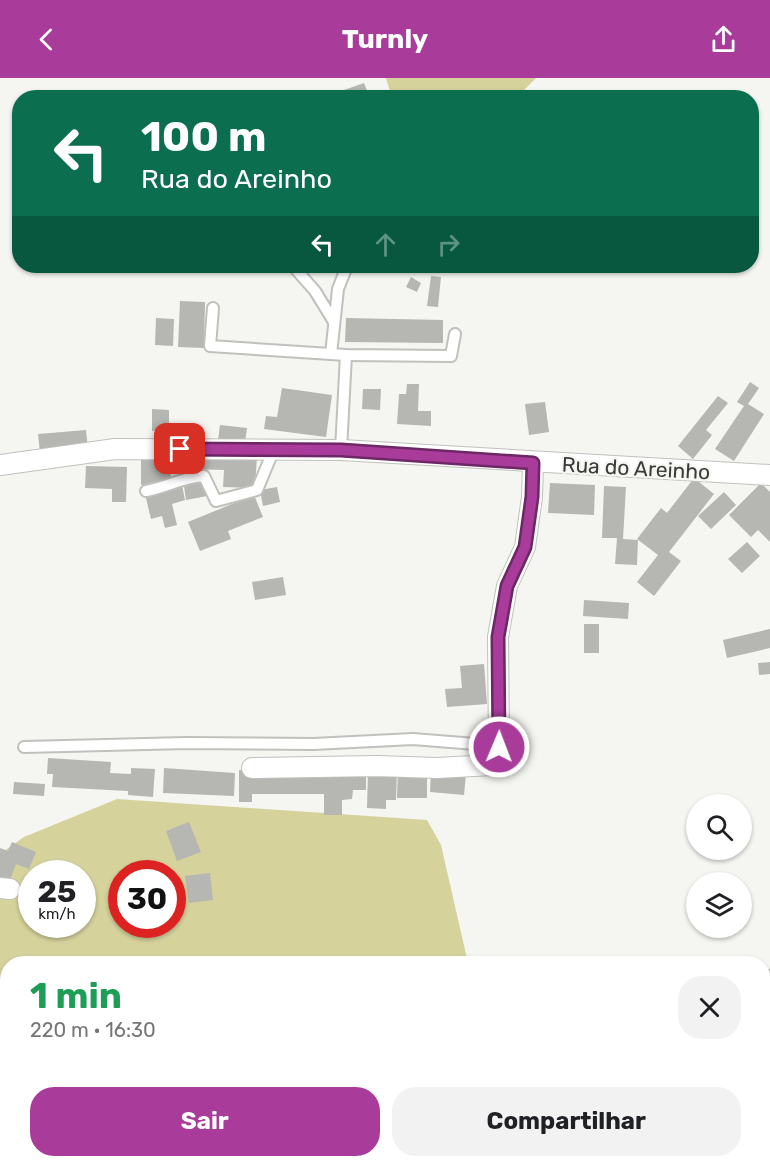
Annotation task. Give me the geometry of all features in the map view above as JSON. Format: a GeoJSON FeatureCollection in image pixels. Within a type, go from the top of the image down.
{"type":"FeatureCollection","features":[{"type":"Feature","properties":{"kind":"street","name":"Rua do Areinho"},"geometry":{"type":"LineString","coordinates":[[0,465],[115,449],[274,449],[341,450],[533,463],[770,475]]}},
{"type":"Feature","properties":{"kind":"street"},"geometry":{"type":"LineString","coordinates":[[252,768],[437,768],[492,765],[499,747],[500,734],[498,637],[507,586],[525,547],[532,497],[533,463]]}},
{"type":"Feature","properties":{"kind":"lane"},"geometry":{"type":"LineString","coordinates":[[298,273],[315,291],[334,322]]}},
{"type":"Feature","properties":{"kind":"lane"},"geometry":{"type":"LineString","coordinates":[[331,354],[338,289],[344,273]]}},
{"type":"Feature","properties":{"kind":"lane"},"geometry":{"type":"LineString","coordinates":[[213,308],[210,346],[346,355],[451,356],[455,334]]}},
{"type":"Feature","properties":{"kind":"lane"},"geometry":{"type":"LineString","coordinates":[[341,450],[346,355]]}},
{"type":"Feature","properties":{"kind":"lane"},"geometry":{"type":"LineString","coordinates":[[146,491],[171,486],[186,477],[204,476],[216,501],[257,490],[274,449]]}},
{"type":"Feature","properties":{"kind":"lane"},"geometry":{"type":"LineString","coordinates":[[24,747],[186,743],[313,744],[413,739],[476,744],[500,734]]}},
{"type":"Feature","properties":{"kind":"shaded area"},"geometry":{"type":"Polygon","coordinates":[[[386,78],[536,78],[524,90],[390,90],[386,78]]]}},
{"type":"Feature","properties":{"kind":"shaded area"},"geometry":{"type":"Polygon","coordinates":[[[117,799],[427,820],[441,845],[466,956],[0,956],[0,854],[24,837],[117,799]]]}},
{"type":"Feature","properties":{"kind":"building"},"geometry":{"type":"Polygon","coordinates":[[[364,83],[367,90],[344,90],[364,83]]]}},
{"type":"Feature","properties":{"kind":"building"},"geometry":{"type":"Polygon","coordinates":[[[431,276],[441,277],[438,307],[427,306],[431,276]]]}},
{"type":"Feature","properties":{"kind":"building"},"geometry":{"type":"Polygon","coordinates":[[[411,277],[421,283],[417,292],[406,287],[411,277]]]}},
{"type":"Feature","properties":{"kind":"building"},"geometry":{"type":"Polygon","coordinates":[[[180,301],[205,302],[204,348],[178,347],[180,301]]]}},
{"type":"Feature","properties":{"kind":"building"},"geometry":{"type":"Polygon","coordinates":[[[156,318],[174,319],[173,346],[155,345],[156,318]]]}},
{"type":"Feature","properties":{"kind":"building"},"geometry":{"type":"Polygon","coordinates":[[[346,318],[443,320],[443,343],[345,342],[346,318]]]}},
{"type":"Feature","properties":{"kind":"building"},"geometry":{"type":"Polygon","coordinates":[[[750,382],[759,388],[748,404],[764,414],[734,461],[715,449],[744,406],[737,402],[750,382]]]}},
{"type":"Feature","properties":{"kind":"building"},"geometry":{"type":"Polygon","coordinates":[[[407,384],[419,384],[418,411],[431,411],[431,426],[397,424],[399,394],[406,394],[407,384]]]}},
{"type":"Feature","properties":{"kind":"building"},"geometry":{"type":"Polygon","coordinates":[[[282,388],[332,395],[326,437],[264,429],[266,416],[277,417],[282,388]]]}},
{"type":"Feature","properties":{"kind":"building"},"geometry":{"type":"Polygon","coordinates":[[[363,389],[381,389],[380,410],[362,409],[363,389]]]}},
{"type":"Feature","properties":{"kind":"building"},"geometry":{"type":"Polygon","coordinates":[[[718,396],[728,403],[706,430],[712,435],[693,459],[678,446],[718,396]]]}},
{"type":"Feature","properties":{"kind":"building"},"geometry":{"type":"Polygon","coordinates":[[[545,402],[549,432],[529,435],[525,404],[545,402]]]}},
{"type":"Feature","properties":{"kind":"building"},"geometry":{"type":"Polygon","coordinates":[[[152,409],[169,410],[169,430],[152,431],[152,409]]]}},
{"type":"Feature","properties":{"kind":"building"},"geometry":{"type":"Polygon","coordinates":[[[220,425],[247,428],[245,442],[218,440],[220,425]]]}},
{"type":"Feature","properties":{"kind":"building"},"geometry":{"type":"Polygon","coordinates":[[[86,430],[88,449],[40,453],[38,434],[86,430]]]}},
{"type":"Feature","properties":{"kind":"building"},"geometry":{"type":"Polygon","coordinates":[[[174,453],[194,458],[191,469],[171,465],[174,453]]]}},
{"type":"Feature","properties":{"kind":"building"},"geometry":{"type":"Polygon","coordinates":[[[195,453],[257,456],[255,488],[223,487],[224,470],[194,469],[195,453]]]}},
{"type":"Feature","properties":{"kind":"building"},"geometry":{"type":"Polygon","coordinates":[[[170,456],[171,484],[141,485],[141,457],[170,456]]]}},
{"type":"Feature","properties":{"kind":"building"},"geometry":{"type":"Polygon","coordinates":[[[86,466],[127,467],[126,502],[112,502],[112,489],[85,488],[86,466]]]}},
{"type":"Feature","properties":{"kind":"building"},"geometry":{"type":"Polygon","coordinates":[[[694,478],[714,494],[669,552],[681,561],[654,596],[637,582],[658,555],[637,539],[661,508],[667,513],[694,478]]]}},
{"type":"Feature","properties":{"kind":"building"},"geometry":{"type":"Polygon","coordinates":[[[204,482],[207,496],[186,500],[184,486],[204,482]]]}},
{"type":"Feature","properties":{"kind":"building"},"geometry":{"type":"Polygon","coordinates":[[[550,483],[595,485],[594,515],[548,513],[550,483]]]}},
{"type":"Feature","properties":{"kind":"building"},"geometry":{"type":"Polygon","coordinates":[[[761,483],[770,492],[770,542],[758,530],[751,537],[729,515],[761,483]]]}},
{"type":"Feature","properties":{"kind":"building"},"geometry":{"type":"Polygon","coordinates":[[[182,485],[185,500],[172,504],[177,525],[165,528],[162,516],[151,519],[145,494],[182,485]]]}},
{"type":"Feature","properties":{"kind":"building"},"geometry":{"type":"Polygon","coordinates":[[[604,486],[626,487],[623,539],[638,540],[637,565],[615,564],[617,538],[602,538],[604,486]]]}},
{"type":"Feature","properties":{"kind":"building"},"geometry":{"type":"Polygon","coordinates":[[[277,487],[280,502],[263,506],[260,490],[277,487]]]}},
{"type":"Feature","properties":{"kind":"building"},"geometry":{"type":"Polygon","coordinates":[[[724,492],[736,505],[711,529],[698,516],[724,492]]]}},
{"type":"Feature","properties":{"kind":"building"},"geometry":{"type":"Polygon","coordinates":[[[254,495],[263,517],[228,531],[231,539],[200,551],[188,522],[254,495]]]}},
{"type":"Feature","properties":{"kind":"building"},"geometry":{"type":"Polygon","coordinates":[[[747,542],[760,556],[742,573],[728,559],[747,542]]]}},
{"type":"Feature","properties":{"kind":"building"},"geometry":{"type":"Polygon","coordinates":[[[283,577],[286,595],[255,600],[252,582],[283,577]]]}},
{"type":"Feature","properties":{"kind":"building"},"geometry":{"type":"Polygon","coordinates":[[[584,600],[629,603],[628,619],[583,616],[584,600]]]}},
{"type":"Feature","properties":{"kind":"building"},"geometry":{"type":"Polygon","coordinates":[[[584,624],[599,624],[599,653],[584,653],[584,624]]]}},
{"type":"Feature","properties":{"kind":"building"},"geometry":{"type":"Polygon","coordinates":[[[770,629],[770,648],[727,658],[723,640],[770,629]]]}},
{"type":"Feature","properties":{"kind":"building"},"geometry":{"type":"Polygon","coordinates":[[[770,662],[770,674],[759,675],[758,663],[770,662]]]}},
{"type":"Feature","properties":{"kind":"building"},"geometry":{"type":"Polygon","coordinates":[[[484,664],[487,704],[447,707],[445,689],[462,688],[460,666],[484,664]]]}},
{"type":"Feature","properties":{"kind":"building"},"geometry":{"type":"Polygon","coordinates":[[[48,758],[111,762],[110,773],[131,774],[131,768],[155,769],[153,797],[128,795],[128,791],[52,787],[53,774],[47,774],[48,758]]]}},
{"type":"Feature","properties":{"kind":"building"},"geometry":{"type":"Polygon","coordinates":[[[164,768],[235,773],[234,796],[163,793],[164,768]]]}},
{"type":"Feature","properties":{"kind":"building"},"geometry":{"type":"Polygon","coordinates":[[[239,770],[366,770],[366,790],[353,790],[352,799],[342,800],[342,815],[324,815],[324,794],[252,794],[252,802],[239,802],[239,770]]]}},
{"type":"Feature","properties":{"kind":"building"},"geometry":{"type":"Polygon","coordinates":[[[368,770],[397,771],[396,800],[386,800],[386,809],[367,808],[368,770]]]}},
{"type":"Feature","properties":{"kind":"building"},"geometry":{"type":"Polygon","coordinates":[[[398,770],[427,770],[427,798],[397,798],[398,770]]]}},
{"type":"Feature","properties":{"kind":"building"},"geometry":{"type":"Polygon","coordinates":[[[431,771],[466,774],[464,795],[430,792],[431,771]]]}},
{"type":"Feature","properties":{"kind":"building"},"geometry":{"type":"Polygon","coordinates":[[[14,782],[45,784],[44,796],[13,794],[14,782]]]}},
{"type":"Feature","properties":{"kind":"building"},"geometry":{"type":"Polygon","coordinates":[[[189,822],[201,852],[177,860],[166,831],[189,822]]]}},
{"type":"Feature","properties":{"kind":"building"},"geometry":{"type":"Polygon","coordinates":[[[12,842],[36,852],[33,860],[18,860],[8,885],[0,882],[0,848],[8,851],[12,842]]]}},
{"type":"Feature","properties":{"kind":"building"},"geometry":{"type":"Polygon","coordinates":[[[210,873],[213,900],[189,903],[186,876],[210,873]]]}},
{"type":"Feature","properties":{"kind":"route"},"geometry":{"type":"LineString","coordinates":[[180,449],[341,450],[533,463],[532,497],[525,547],[507,586],[498,637],[499,747]]}}]}
